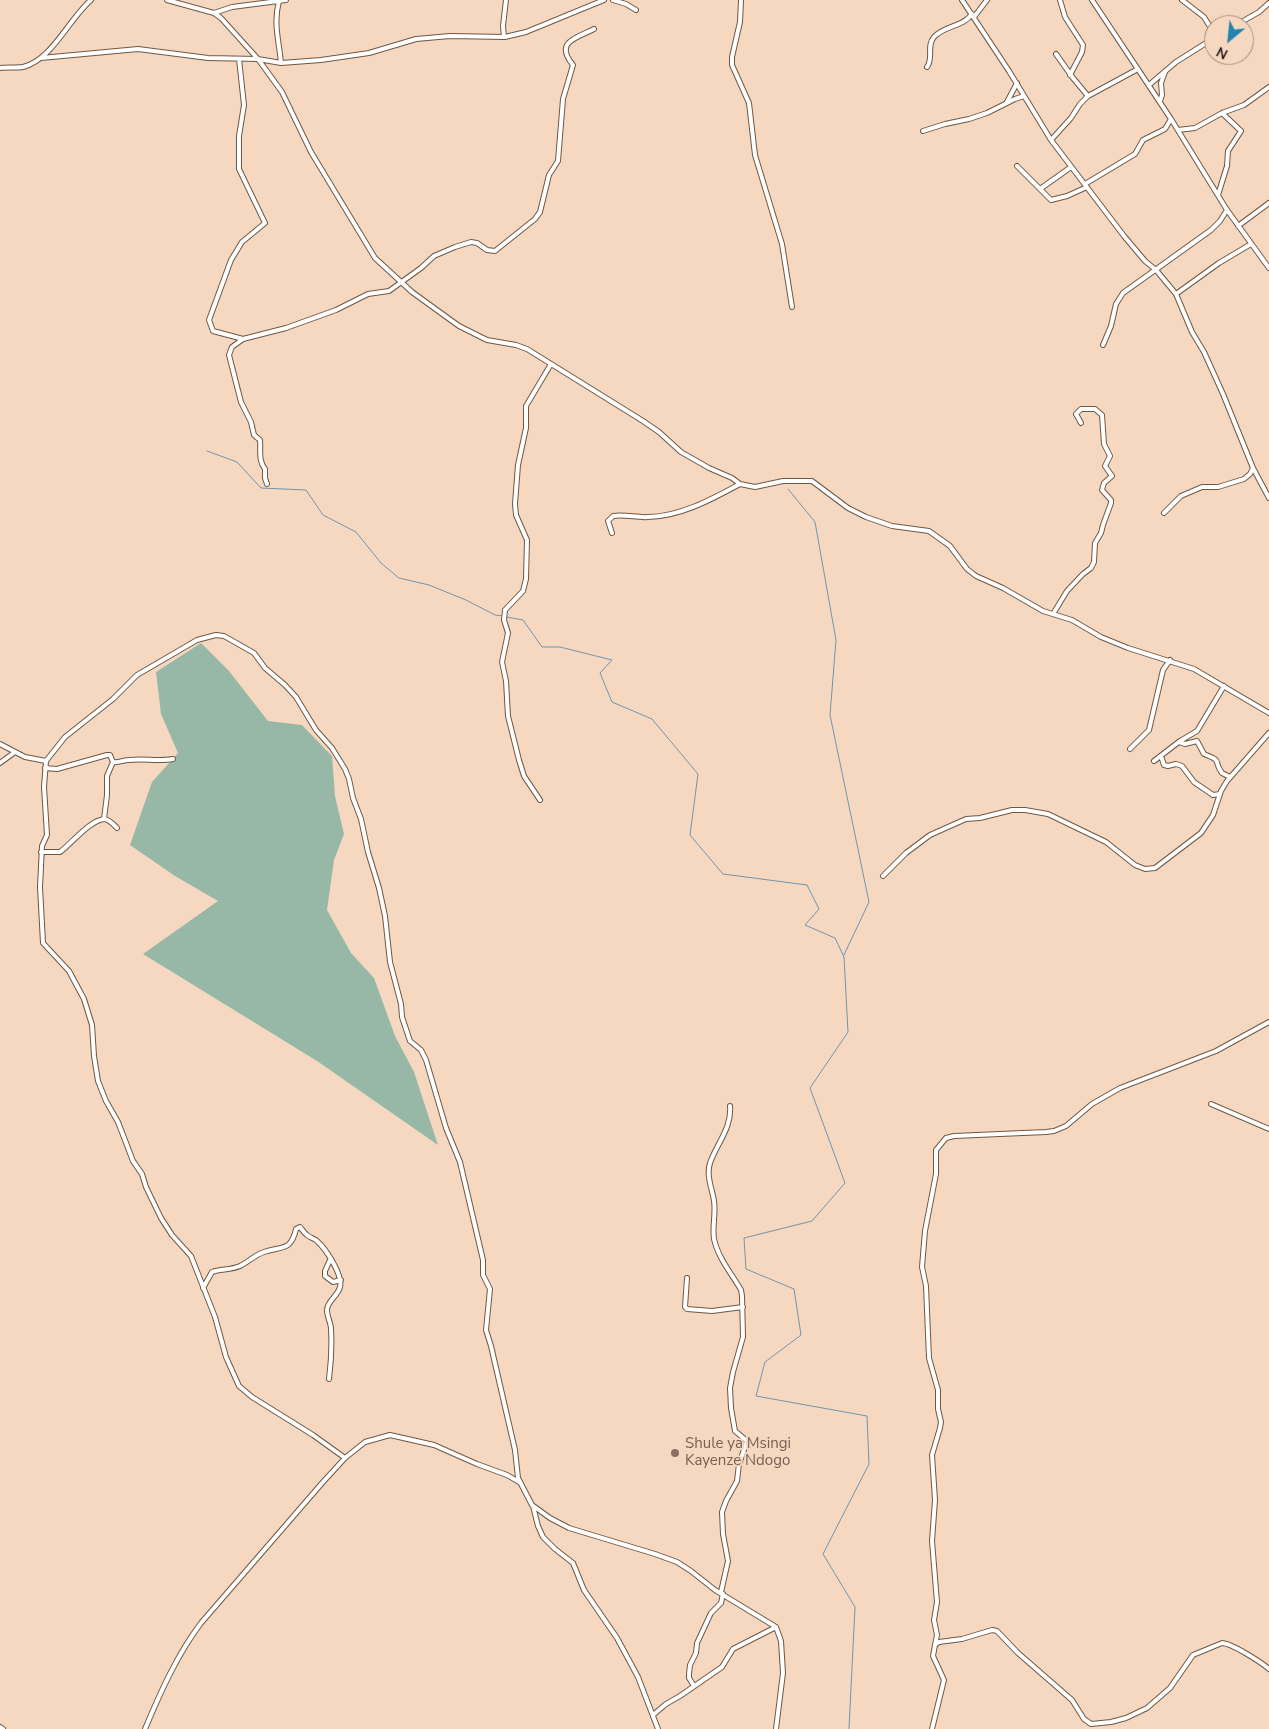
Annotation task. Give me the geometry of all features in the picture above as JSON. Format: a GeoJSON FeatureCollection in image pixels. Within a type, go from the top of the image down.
{"type":"FeatureCollection","features":[{"type":"Feature","properties":{"kind":"street"},"geometry":{"type":"LineString","coordinates":[[0,68],[24,67],[48,53],[68,24],[91,0]]}},
{"type":"Feature","properties":{"kind":"street"},"geometry":{"type":"LineString","coordinates":[[167,0],[214,12],[221,18],[258,59],[282,92],[311,152],[375,258],[412,292],[467,331],[487,340],[520,346],[643,420],[681,452],[740,484],[755,487],[783,481],[812,481],[848,508],[866,517],[892,526],[924,530],[935,534],[950,546],[971,574],[1003,588],[1043,611],[1072,620],[1128,648],[1194,669],[1269,713]]}},
{"type":"Feature","properties":{"kind":"street"},"geometry":{"type":"LineString","coordinates":[[186,0],[190,6]]}},
{"type":"Feature","properties":{"kind":"street"},"geometry":{"type":"LineString","coordinates":[[214,12],[232,7],[286,0]]}},
{"type":"Feature","properties":{"kind":"street"},"geometry":{"type":"LineString","coordinates":[[504,37],[503,26],[506,0]]}},
{"type":"Feature","properties":{"kind":"street"},"geometry":{"type":"LineString","coordinates":[[41,58],[138,49],[208,58],[258,59],[281,63],[358,56],[416,39],[450,36],[504,37],[526,32],[604,0]]}},
{"type":"Feature","properties":{"kind":"street"},"geometry":{"type":"LineString","coordinates":[[613,0],[626,4],[636,10]]}},
{"type":"Feature","properties":{"kind":"street"},"geometry":{"type":"LineString","coordinates":[[741,0],[740,22],[732,65],[749,103],[755,155],[782,244],[792,307]]}},
{"type":"Feature","properties":{"kind":"street"},"geometry":{"type":"LineString","coordinates":[[962,0],[988,42],[1017,83],[1051,140],[1145,261],[1156,270],[1176,294],[1192,332],[1204,352],[1223,394],[1253,468],[1269,498]]}},
{"type":"Feature","properties":{"kind":"street"},"geometry":{"type":"LineString","coordinates":[[927,67],[930,62],[930,45],[934,38],[946,28],[973,17],[987,0]]}},
{"type":"Feature","properties":{"kind":"street"},"geometry":{"type":"LineString","coordinates":[[1060,0],[1065,17],[1083,45],[1082,52],[1070,75]]}},
{"type":"Feature","properties":{"kind":"street"},"geometry":{"type":"LineString","coordinates":[[1092,0],[1160,101],[1227,210],[1269,268]]}},
{"type":"Feature","properties":{"kind":"street"},"geometry":{"type":"LineString","coordinates":[[1182,0],[1204,18]]}},
{"type":"Feature","properties":{"kind":"street"},"geometry":{"type":"LineString","coordinates":[[279,1],[275,28],[280,46],[281,63]]}},
{"type":"Feature","properties":{"kind":"street"},"geometry":{"type":"LineString","coordinates":[[1254,15],[1269,2]]}},
{"type":"Feature","properties":{"kind":"street"},"geometry":{"type":"LineString","coordinates":[[267,484],[265,469],[261,464],[260,440],[254,435],[251,422],[241,402],[229,355],[232,348],[243,339],[286,328],[336,310],[373,292],[389,290],[402,283],[434,256],[455,247],[471,242],[477,243],[487,250],[499,249],[538,216],[549,175],[559,158],[563,99],[573,67],[566,54],[565,46],[575,38],[594,29]]}},
{"type":"Feature","properties":{"kind":"street"},"geometry":{"type":"LineString","coordinates":[[1149,84],[1176,62],[1204,44]]}},
{"type":"Feature","properties":{"kind":"street"},"geometry":{"type":"LineString","coordinates":[[1056,54],[1070,75],[1088,96]]}},
{"type":"Feature","properties":{"kind":"street"},"geometry":{"type":"LineString","coordinates":[[239,59],[244,105],[239,136],[239,169],[265,223],[238,247],[231,260],[209,320],[213,331],[243,339]]}},
{"type":"Feature","properties":{"kind":"street"},"geometry":{"type":"LineString","coordinates":[[1051,140],[1072,118],[1080,104],[1088,96],[1138,69]]}},
{"type":"Feature","properties":{"kind":"street"},"geometry":{"type":"LineString","coordinates":[[1160,101],[1162,95],[1161,83],[1166,72]]}},
{"type":"Feature","properties":{"kind":"street"},"geometry":{"type":"LineString","coordinates":[[1007,102],[1017,83]]}},
{"type":"Feature","properties":{"kind":"street"},"geometry":{"type":"LineString","coordinates":[[1178,130],[1195,128],[1222,113],[1248,103],[1269,86]]}},
{"type":"Feature","properties":{"kind":"street"},"geometry":{"type":"LineString","coordinates":[[923,131],[987,113],[1007,102],[1024,96]]}},
{"type":"Feature","properties":{"kind":"street"},"geometry":{"type":"LineString","coordinates":[[1218,195],[1227,166],[1228,151],[1241,131],[1222,113]]}},
{"type":"Feature","properties":{"kind":"street"},"geometry":{"type":"LineString","coordinates":[[1017,166],[1051,200],[1067,196],[1135,154],[1143,140],[1167,127],[1171,119]]}},
{"type":"Feature","properties":{"kind":"street"},"geometry":{"type":"LineString","coordinates":[[1040,189],[1071,167]]}},
{"type":"Feature","properties":{"kind":"street"},"geometry":{"type":"LineString","coordinates":[[1238,226],[1269,203]]}},
{"type":"Feature","properties":{"kind":"street"},"geometry":{"type":"LineString","coordinates":[[1103,345],[1110,331],[1118,299],[1218,224],[1227,210]]}},
{"type":"Feature","properties":{"kind":"street"},"geometry":{"type":"LineString","coordinates":[[1176,294],[1218,263],[1251,244]]}},
{"type":"Feature","properties":{"kind":"street"},"geometry":{"type":"LineString","coordinates":[[540,800],[524,776],[519,760],[508,716],[506,681],[502,662],[508,633],[504,620],[505,610],[523,591],[526,579],[528,540],[516,515],[515,504],[518,465],[526,428],[526,406],[551,364]]}},
{"type":"Feature","properties":{"kind":"street"},"geometry":{"type":"LineString","coordinates":[[1053,614],[1067,591],[1093,565],[1096,558],[1095,543],[1102,533],[1111,503],[1109,496],[1102,490],[1104,483],[1112,476],[1105,466],[1110,456],[1104,444],[1102,416],[1095,409],[1080,409],[1076,414],[1081,423]]}},
{"type":"Feature","properties":{"kind":"street"},"geometry":{"type":"LineString","coordinates":[[1164,512],[1181,496],[1202,487],[1218,487],[1244,479],[1253,468]]}},
{"type":"Feature","properties":{"kind":"street"},"geometry":{"type":"LineString","coordinates":[[612,533],[608,521],[613,516],[632,515],[650,517],[671,514],[704,503],[740,484]]}},
{"type":"Feature","properties":{"kind":"street"},"geometry":{"type":"LineString","coordinates":[[345,1458],[313,1435],[252,1397],[239,1386],[226,1357],[215,1317],[191,1256],[172,1235],[161,1218],[142,1174],[133,1161],[118,1122],[106,1102],[98,1081],[92,1025],[84,999],[69,971],[43,943],[40,886],[41,852],[47,835],[44,787],[46,761],[65,737],[113,699],[137,675],[197,640],[216,635],[224,636],[254,653],[266,668],[291,692],[316,730],[336,755],[349,779],[378,882],[385,916],[390,962],[400,1001],[402,1020],[410,1041],[421,1050],[426,1060],[446,1128],[460,1162],[483,1260],[483,1274],[490,1289],[486,1333],[491,1346],[515,1450],[519,1482],[532,1504],[539,1530],[549,1544],[576,1567],[584,1590],[617,1638],[634,1669],[658,1729]]}},
{"type":"Feature","properties":{"kind":"street"},"geometry":{"type":"LineString","coordinates":[[1130,749],[1149,730],[1164,670],[1170,660]]}},
{"type":"Feature","properties":{"kind":"street"},"geometry":{"type":"LineString","coordinates":[[1154,761],[1197,731],[1224,686]]}},
{"type":"Feature","properties":{"kind":"street"},"geometry":{"type":"LineString","coordinates":[[883,876],[906,853],[930,835],[966,820],[1012,810],[1048,814],[1106,842],[1135,865],[1145,869],[1155,868],[1201,833],[1213,815],[1220,794],[1230,777],[1269,734]]}},
{"type":"Feature","properties":{"kind":"street"},"geometry":{"type":"LineString","coordinates":[[1179,742],[1185,744],[1197,741],[1204,754],[1217,759],[1222,774],[1230,777]]}},
{"type":"Feature","properties":{"kind":"street"},"geometry":{"type":"LineString","coordinates":[[0,744],[25,757],[46,761]]}},
{"type":"Feature","properties":{"kind":"street"},"geometry":{"type":"LineString","coordinates":[[0,763],[15,752]]}},
{"type":"Feature","properties":{"kind":"street"},"geometry":{"type":"LineString","coordinates":[[45,768],[58,769],[110,755],[113,762],[107,776],[104,819]]}},
{"type":"Feature","properties":{"kind":"street"},"geometry":{"type":"LineString","coordinates":[[1161,756],[1164,765],[1176,764],[1182,766],[1194,782],[1212,795],[1220,794]]}},
{"type":"Feature","properties":{"kind":"street"},"geometry":{"type":"LineString","coordinates":[[113,762],[173,758]]}},
{"type":"Feature","properties":{"kind":"street"},"geometry":{"type":"LineString","coordinates":[[41,852],[60,852],[88,826],[104,819],[117,828]]}},
{"type":"Feature","properties":{"kind":"street"},"geometry":{"type":"LineString","coordinates":[[932,1729],[944,1680],[933,1656],[936,1635],[934,1620],[936,1602],[932,1541],[935,1500],[932,1454],[939,1433],[940,1422],[938,1409],[939,1394],[929,1358],[926,1286],[922,1267],[925,1231],[936,1174],[936,1150],[950,1136],[981,1136],[1059,1130],[1073,1121],[1092,1104],[1120,1088],[1216,1051],[1269,1022]]}},
{"type":"Feature","properties":{"kind":"street"},"geometry":{"type":"LineString","coordinates":[[1211,1104],[1269,1129]]}},
{"type":"Feature","properties":{"kind":"street"},"geometry":{"type":"LineString","coordinates":[[694,1686],[689,1678],[690,1665],[710,1613],[721,1603],[728,1561],[722,1534],[722,1512],[738,1480],[739,1464],[747,1442],[735,1432],[733,1427],[730,1397],[733,1372],[742,1345],[743,1307],[741,1290],[715,1242],[714,1201],[708,1171],[729,1121],[730,1106]]}},
{"type":"Feature","properties":{"kind":"street"},"geometry":{"type":"LineString","coordinates":[[203,1289],[212,1272],[233,1268],[266,1251],[278,1250],[294,1240],[298,1227],[302,1228],[308,1236],[315,1239],[323,1247],[338,1271],[341,1280],[340,1290],[329,1304],[327,1310],[332,1328],[329,1379]]}},
{"type":"Feature","properties":{"kind":"street"},"geometry":{"type":"LineString","coordinates":[[330,1260],[325,1276],[333,1282],[341,1280]]}},
{"type":"Feature","properties":{"kind":"street"},"geometry":{"type":"LineString","coordinates":[[687,1278],[685,1307],[687,1310],[712,1311],[743,1307]]}},
{"type":"Feature","properties":{"kind":"street"},"geometry":{"type":"LineString","coordinates":[[146,1729],[172,1668],[190,1638],[212,1609],[245,1574],[306,1500],[345,1458],[365,1442],[390,1435],[443,1448],[519,1482]]}},
{"type":"Feature","properties":{"kind":"street"},"geometry":{"type":"LineString","coordinates":[[532,1504],[550,1518],[569,1528],[677,1562],[776,1627],[781,1640],[783,1673],[776,1729]]}},
{"type":"Feature","properties":{"kind":"street"},"geometry":{"type":"LineString","coordinates":[[653,1715],[666,1704],[722,1667],[733,1649],[776,1627]]}},
{"type":"Feature","properties":{"kind":"street"},"geometry":{"type":"LineString","coordinates":[[935,1645],[939,1642],[955,1640],[992,1630],[997,1632],[1072,1700],[1084,1720],[1091,1724],[1134,1716],[1147,1708],[1170,1688],[1193,1655],[1222,1643],[1226,1643],[1251,1656],[1269,1669]]}},
{"type":"Feature","properties":{"kind":"green space"},"geometry":{"type":"Polygon","coordinates":[[[201,643],[229,671],[268,721],[302,725],[332,756],[335,796],[344,834],[334,860],[327,910],[351,953],[374,978],[395,1036],[414,1072],[438,1145],[317,1061],[143,954],[218,901],[175,876],[130,845],[152,782],[178,753],[161,714],[156,672],[201,643]]]}},
{"type":"Feature","properties":{"kind":"waterway"},"geometry":{"type":"LineString","coordinates":[[207,451],[237,462],[261,488],[306,490],[323,515],[356,532],[381,563],[399,578],[429,585],[466,600],[495,615],[503,616]]}},
{"type":"Feature","properties":{"kind":"waterway"},"geometry":{"type":"LineString","coordinates":[[788,489],[815,522],[836,640],[830,715],[869,902],[844,955]]}},
{"type":"Feature","properties":{"kind":"waterway"},"geometry":{"type":"LineString","coordinates":[[507,617],[523,620],[542,647],[560,647],[612,660],[600,673],[612,702],[652,719],[698,774],[690,835],[723,874],[807,885],[819,909],[805,925],[835,938],[844,957],[848,1032],[810,1088],[845,1183],[812,1221],[744,1238],[746,1269],[794,1289],[801,1335],[765,1362],[756,1396],[867,1416],[869,1464],[823,1554],[855,1607],[849,1729]]}},
{"type":"Feature","properties":{"kind":"place","name":"Shule ya Msingi Kayenze Ndogo"},"geometry":{"type":"Point","coordinates":[675,1453]}}]}
